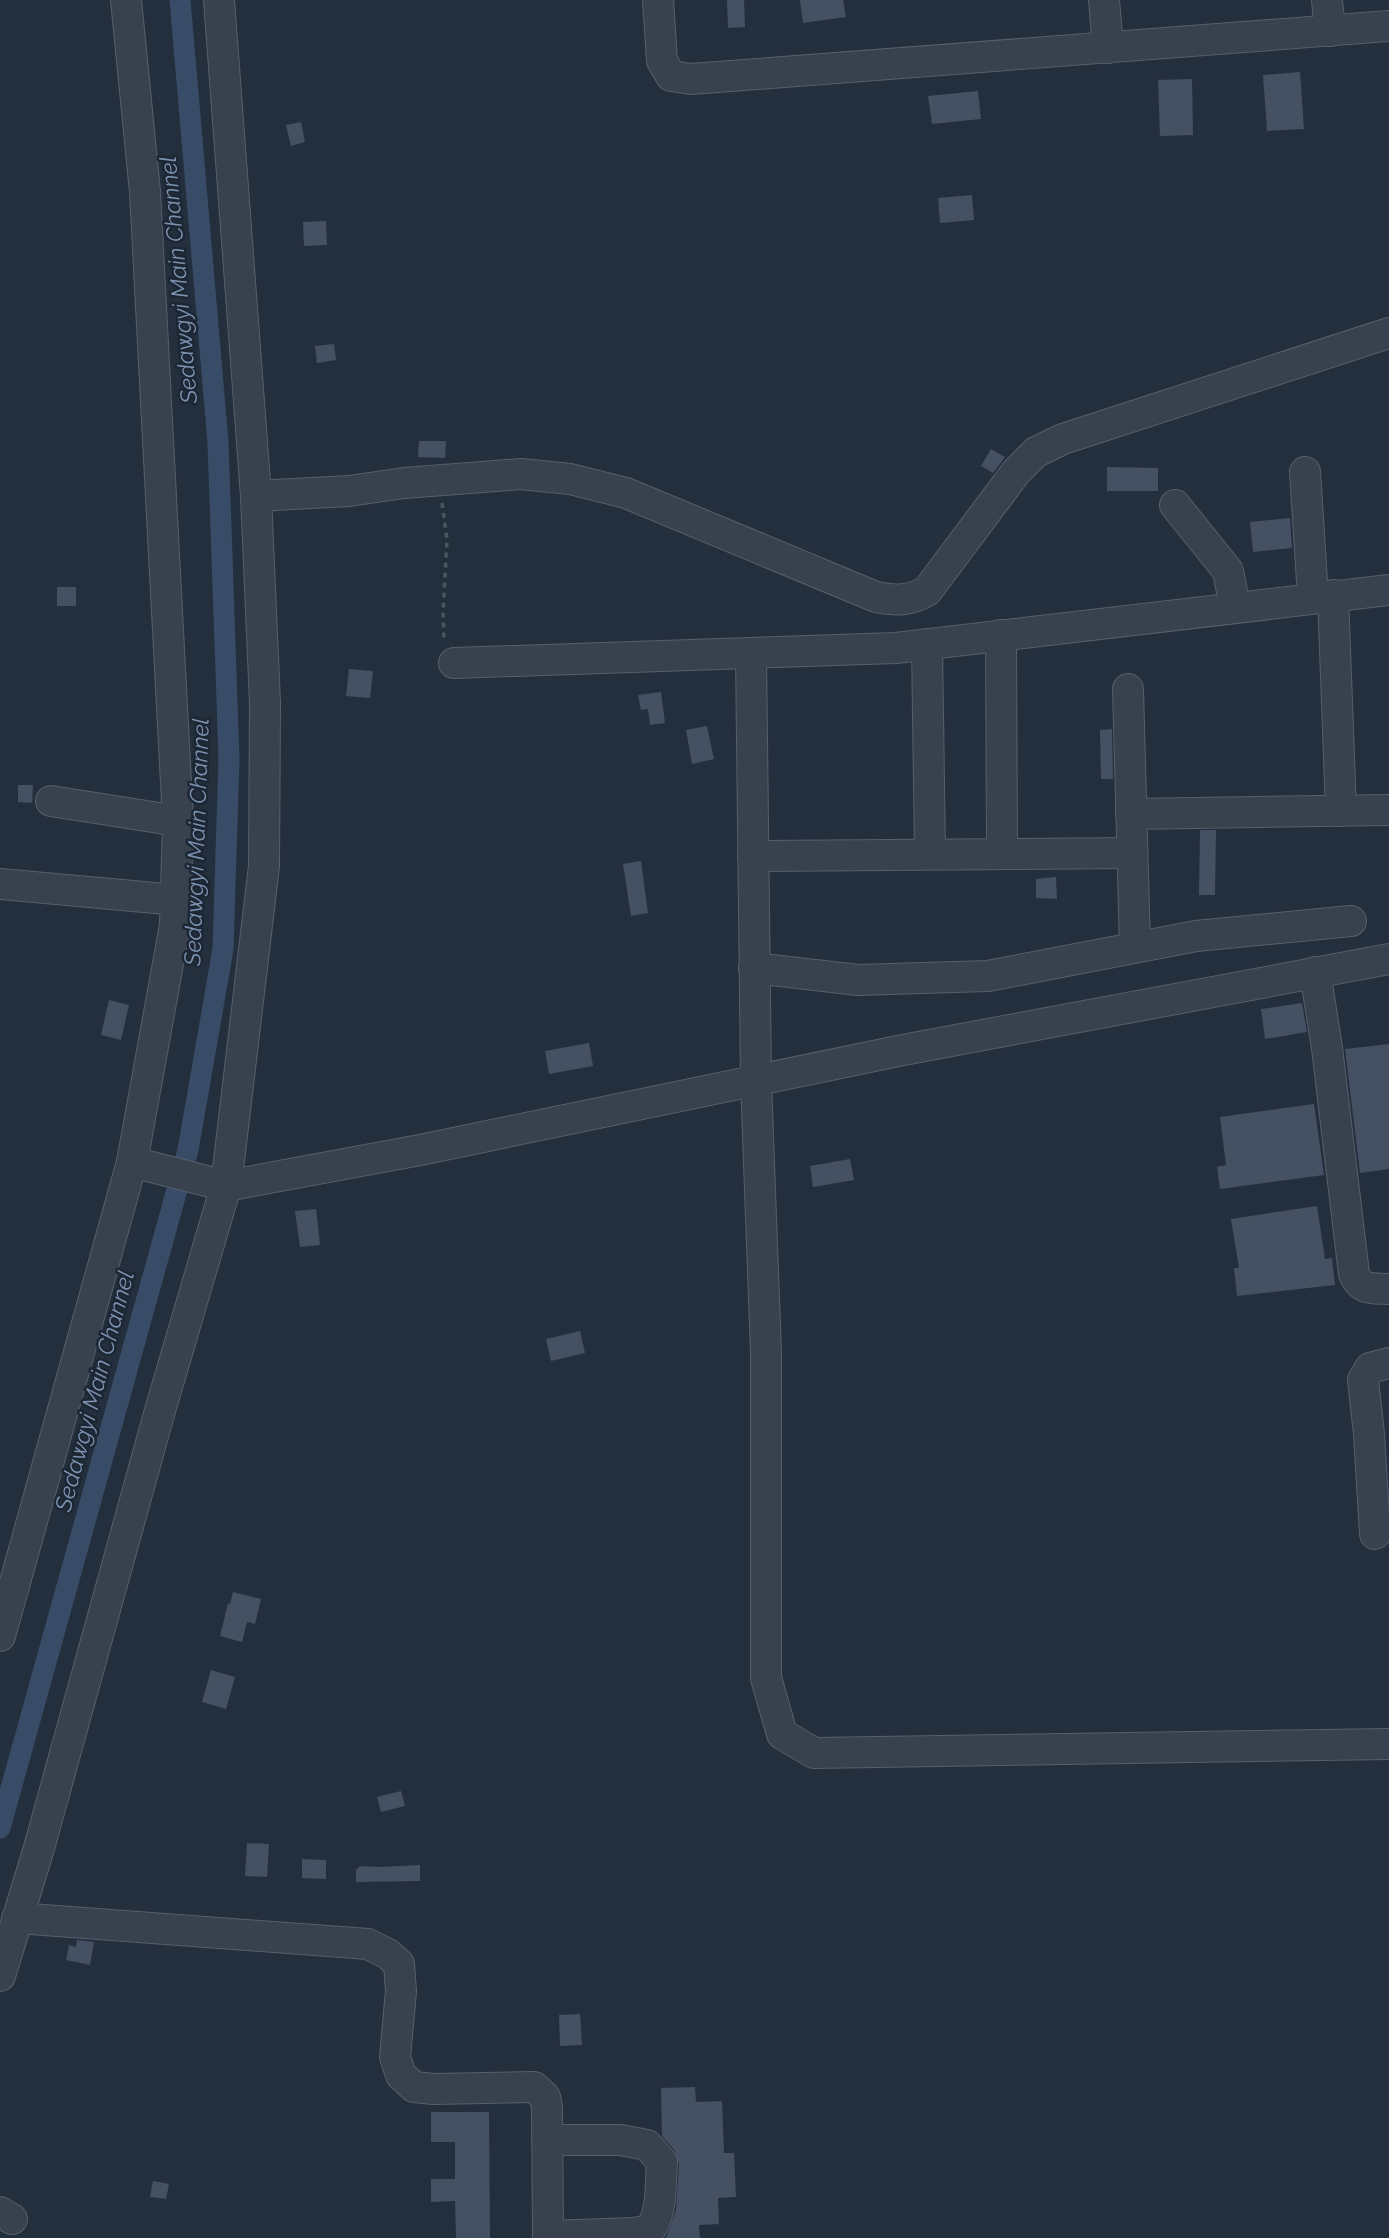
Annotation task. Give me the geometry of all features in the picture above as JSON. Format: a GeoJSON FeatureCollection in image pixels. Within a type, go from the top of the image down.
{"type":"FeatureCollection","features":[{"type":"Feature","properties":{"kind":"street"},"geometry":{"type":"LineString","coordinates":[[0,1636],[142,1164],[177,900],[178,821],[145,192],[126,0]]}},
{"type":"Feature","properties":{"kind":"street"},"geometry":{"type":"LineString","coordinates":[[0,1976],[80,1705],[159,1414],[215,1184],[264,866],[265,703],[256,496],[219,0]]}},
{"type":"Feature","properties":{"kind":"street"},"geometry":{"type":"LineString","coordinates":[[658,0],[662,61],[671,76],[691,79],[1389,26]]}},
{"type":"Feature","properties":{"kind":"street"},"geometry":{"type":"LineString","coordinates":[[1104,0],[1108,48]]}},
{"type":"Feature","properties":{"kind":"street"},"geometry":{"type":"LineString","coordinates":[[1327,0],[1329,31]]}},
{"type":"Feature","properties":{"kind":"street"},"geometry":{"type":"LineString","coordinates":[[256,496],[349,491],[437,480],[521,474],[570,479],[626,493],[876,597],[895,601],[914,599],[928,592],[1016,472],[1036,452],[1063,439],[1389,333]]}},
{"type":"Feature","properties":{"kind":"street"},"geometry":{"type":"LineString","coordinates":[[1305,471],[1323,596],[1341,811]]}},
{"type":"Feature","properties":{"kind":"street"},"geometry":{"type":"LineString","coordinates":[[1175,505],[1228,571],[1235,607]]}},
{"type":"Feature","properties":{"kind":"street"},"geometry":{"type":"LineString","coordinates":[[454,663],[896,648],[1389,590]]}},
{"type":"Feature","properties":{"kind":"street"},"geometry":{"type":"LineString","coordinates":[[1001,635],[1002,854]]}},
{"type":"Feature","properties":{"kind":"street"},"geometry":{"type":"LineString","coordinates":[[927,645],[930,854]]}},
{"type":"Feature","properties":{"kind":"street"},"geometry":{"type":"LineString","coordinates":[[751,653],[756,1081],[766,1353],[766,1678],[782,1734],[814,1753],[1389,1744]]}},
{"type":"Feature","properties":{"kind":"street"},"geometry":{"type":"LineString","coordinates":[[1128,689],[1135,947]]}},
{"type":"Feature","properties":{"kind":"street"},"geometry":{"type":"LineString","coordinates":[[51,801],[178,821]]}},
{"type":"Feature","properties":{"kind":"street"},"geometry":{"type":"LineString","coordinates":[[1131,814],[1389,810]]}},
{"type":"Feature","properties":{"kind":"street"},"geometry":{"type":"LineString","coordinates":[[753,856],[1132,853]]}},
{"type":"Feature","properties":{"kind":"street"},"geometry":{"type":"LineString","coordinates":[[0,884],[177,900]]}},
{"type":"Feature","properties":{"kind":"street"},"geometry":{"type":"LineString","coordinates":[[754,968],[858,980],[988,976],[1196,936],[1350,921]]}},
{"type":"Feature","properties":{"kind":"street"},"geometry":{"type":"LineString","coordinates":[[142,1164],[215,1184],[420,1150],[903,1050],[1389,959]]}},
{"type":"Feature","properties":{"kind":"street"},"geometry":{"type":"LineString","coordinates":[[1315,972],[1327,1048],[1354,1274],[1358,1283],[1366,1288],[1389,1289]]}},
{"type":"Feature","properties":{"kind":"street"},"geometry":{"type":"LineString","coordinates":[[1375,1534],[1363,1380],[1370,1368],[1389,1363]]}},
{"type":"Feature","properties":{"kind":"street"},"geometry":{"type":"LineString","coordinates":[[17,1917],[368,1944],[388,1954],[399,1964],[401,1991],[395,2057],[401,2075],[414,2087],[534,2087],[545,2096],[548,2237],[650,2230],[657,2219],[660,2205],[662,2161],[648,2145],[620,2140],[548,2140]]}},
{"type":"Feature","properties":{"kind":"path"},"geometry":{"type":"LineString","coordinates":[[437,480],[447,540],[444,639],[454,663]]}},
{"type":"Feature","properties":{"kind":"building"},"geometry":{"type":"Polygon","coordinates":[[[727,0],[744,0],[745,27],[728,28],[727,0]]]}},
{"type":"Feature","properties":{"kind":"building"},"geometry":{"type":"Polygon","coordinates":[[[800,0],[843,0],[846,17],[803,23],[800,0]]]}},
{"type":"Feature","properties":{"kind":"building"},"geometry":{"type":"Polygon","coordinates":[[[1300,72],[1304,129],[1267,131],[1263,75],[1300,72]]]}},
{"type":"Feature","properties":{"kind":"building"},"geometry":{"type":"Polygon","coordinates":[[[1192,79],[1193,135],[1160,136],[1158,80],[1192,79]]]}},
{"type":"Feature","properties":{"kind":"building"},"geometry":{"type":"Polygon","coordinates":[[[978,91],[981,119],[932,124],[928,96],[978,91]]]}},
{"type":"Feature","properties":{"kind":"building"},"geometry":{"type":"Polygon","coordinates":[[[301,122],[305,142],[291,146],[286,125],[301,122]]]}},
{"type":"Feature","properties":{"kind":"building"},"geometry":{"type":"Polygon","coordinates":[[[972,195],[974,220],[940,223],[938,198],[972,195]]]}},
{"type":"Feature","properties":{"kind":"building"},"geometry":{"type":"Polygon","coordinates":[[[326,221],[327,245],[304,246],[303,222],[326,221]]]}},
{"type":"Feature","properties":{"kind":"building"},"geometry":{"type":"Polygon","coordinates":[[[334,344],[336,360],[317,363],[315,346],[334,344]]]}},
{"type":"Feature","properties":{"kind":"building"},"geometry":{"type":"Polygon","coordinates":[[[419,441],[446,441],[445,458],[418,457],[419,441]]]}},
{"type":"Feature","properties":{"kind":"building"},"geometry":{"type":"Polygon","coordinates":[[[991,449],[1005,457],[993,473],[981,466],[991,449]]]}},
{"type":"Feature","properties":{"kind":"building"},"geometry":{"type":"Polygon","coordinates":[[[1107,467],[1158,468],[1158,491],[1107,491],[1107,467]]]}},
{"type":"Feature","properties":{"kind":"building"},"geometry":{"type":"Polygon","coordinates":[[[1290,518],[1292,548],[1253,552],[1250,522],[1290,518]]]}},
{"type":"Feature","properties":{"kind":"building"},"geometry":{"type":"Polygon","coordinates":[[[57,587],[76,587],[76,606],[57,606],[57,587]]]}},
{"type":"Feature","properties":{"kind":"building"},"geometry":{"type":"Polygon","coordinates":[[[349,669],[373,671],[370,698],[346,696],[349,669]]]}},
{"type":"Feature","properties":{"kind":"building"},"geometry":{"type":"Polygon","coordinates":[[[661,692],[665,723],[650,725],[648,709],[641,710],[638,695],[661,692]]]}},
{"type":"Feature","properties":{"kind":"building"},"geometry":{"type":"Polygon","coordinates":[[[707,726],[714,759],[692,764],[686,730],[707,726]]]}},
{"type":"Feature","properties":{"kind":"building"},"geometry":{"type":"Polygon","coordinates":[[[1112,729],[1113,779],[1101,779],[1100,730],[1112,729]]]}},
{"type":"Feature","properties":{"kind":"building"},"geometry":{"type":"Polygon","coordinates":[[[18,785],[33,785],[32,803],[18,802],[18,785]]]}},
{"type":"Feature","properties":{"kind":"building"},"geometry":{"type":"Polygon","coordinates":[[[1200,830],[1216,830],[1215,895],[1199,895],[1200,830]]]}},
{"type":"Feature","properties":{"kind":"building"},"geometry":{"type":"Polygon","coordinates":[[[641,861],[648,913],[631,916],[623,864],[641,861]]]}},
{"type":"Feature","properties":{"kind":"building"},"geometry":{"type":"Polygon","coordinates":[[[1056,877],[1057,899],[1036,898],[1036,879],[1056,877]]]}},
{"type":"Feature","properties":{"kind":"building"},"geometry":{"type":"Polygon","coordinates":[[[109,1000],[129,1005],[121,1040],[101,1035],[109,1000]]]}},
{"type":"Feature","properties":{"kind":"building"},"geometry":{"type":"Polygon","coordinates":[[[1302,1003],[1307,1032],[1265,1039],[1261,1009],[1302,1003]]]}},
{"type":"Feature","properties":{"kind":"building"},"geometry":{"type":"Polygon","coordinates":[[[589,1043],[593,1066],[549,1074],[545,1051],[589,1043]]]}},
{"type":"Feature","properties":{"kind":"building"},"geometry":{"type":"Polygon","coordinates":[[[1389,1044],[1389,1169],[1360,1173],[1345,1049],[1389,1044]]]}},
{"type":"Feature","properties":{"kind":"building"},"geometry":{"type":"Polygon","coordinates":[[[1314,1104],[1324,1175],[1220,1189],[1217,1167],[1226,1165],[1220,1117],[1314,1104]]]}},
{"type":"Feature","properties":{"kind":"building"},"geometry":{"type":"Polygon","coordinates":[[[850,1159],[854,1180],[813,1187],[810,1166],[850,1159]]]}},
{"type":"Feature","properties":{"kind":"building"},"geometry":{"type":"Polygon","coordinates":[[[1317,1206],[1325,1259],[1332,1258],[1335,1285],[1237,1296],[1234,1268],[1239,1268],[1231,1219],[1317,1206]]]}},
{"type":"Feature","properties":{"kind":"building"},"geometry":{"type":"Polygon","coordinates":[[[316,1209],[320,1245],[300,1247],[295,1211],[316,1209]]]}},
{"type":"Feature","properties":{"kind":"building"},"geometry":{"type":"Polygon","coordinates":[[[580,1331],[585,1353],[551,1361],[546,1339],[580,1331]]]}},
{"type":"Feature","properties":{"kind":"building"},"geometry":{"type":"Polygon","coordinates":[[[233,1592],[261,1599],[255,1624],[247,1622],[242,1642],[220,1636],[233,1592]]]}},
{"type":"Feature","properties":{"kind":"building"},"geometry":{"type":"Polygon","coordinates":[[[211,1670],[235,1677],[226,1709],[202,1702],[211,1670]]]}},
{"type":"Feature","properties":{"kind":"building"},"geometry":{"type":"Polygon","coordinates":[[[401,1791],[405,1806],[381,1812],[377,1797],[401,1791]]]}},
{"type":"Feature","properties":{"kind":"building"},"geometry":{"type":"Polygon","coordinates":[[[247,1843],[269,1844],[267,1877],[245,1876],[247,1843]]]}},
{"type":"Feature","properties":{"kind":"building"},"geometry":{"type":"Polygon","coordinates":[[[302,1859],[326,1860],[326,1879],[302,1878],[302,1859]]]}},
{"type":"Feature","properties":{"kind":"building"},"geometry":{"type":"Polygon","coordinates":[[[420,1865],[420,1881],[356,1882],[356,1869],[359,1866],[420,1865]]]}},
{"type":"Feature","properties":{"kind":"building"},"geometry":{"type":"Polygon","coordinates":[[[77,1940],[94,1942],[90,1965],[66,1960],[69,1945],[76,1947],[77,1940]]]}},
{"type":"Feature","properties":{"kind":"building"},"geometry":{"type":"Polygon","coordinates":[[[580,2014],[582,2045],[560,2046],[559,2015],[580,2014]]]}},
{"type":"Feature","properties":{"kind":"building"},"geometry":{"type":"Polygon","coordinates":[[[695,2087],[696,2102],[722,2101],[724,2153],[734,2153],[736,2197],[718,2198],[719,2224],[699,2225],[700,2238],[666,2238],[676,2210],[679,2163],[675,2151],[662,2136],[661,2088],[695,2087]]]}},
{"type":"Feature","properties":{"kind":"building"},"geometry":{"type":"Polygon","coordinates":[[[431,2112],[489,2112],[490,2238],[456,2238],[455,2201],[431,2202],[431,2179],[455,2179],[455,2142],[431,2142],[431,2112]]]}},
{"type":"Feature","properties":{"kind":"building"},"geometry":{"type":"Polygon","coordinates":[[[153,2181],[169,2184],[166,2199],[150,2197],[153,2181]]]}},
{"type":"Feature","properties":{"kind":"waterway","name":"Sedawgyi Main Channel"},"geometry":{"type":"LineString","coordinates":[[0,1828],[188,1150],[223,949],[229,759],[218,442],[180,0]]}}]}
